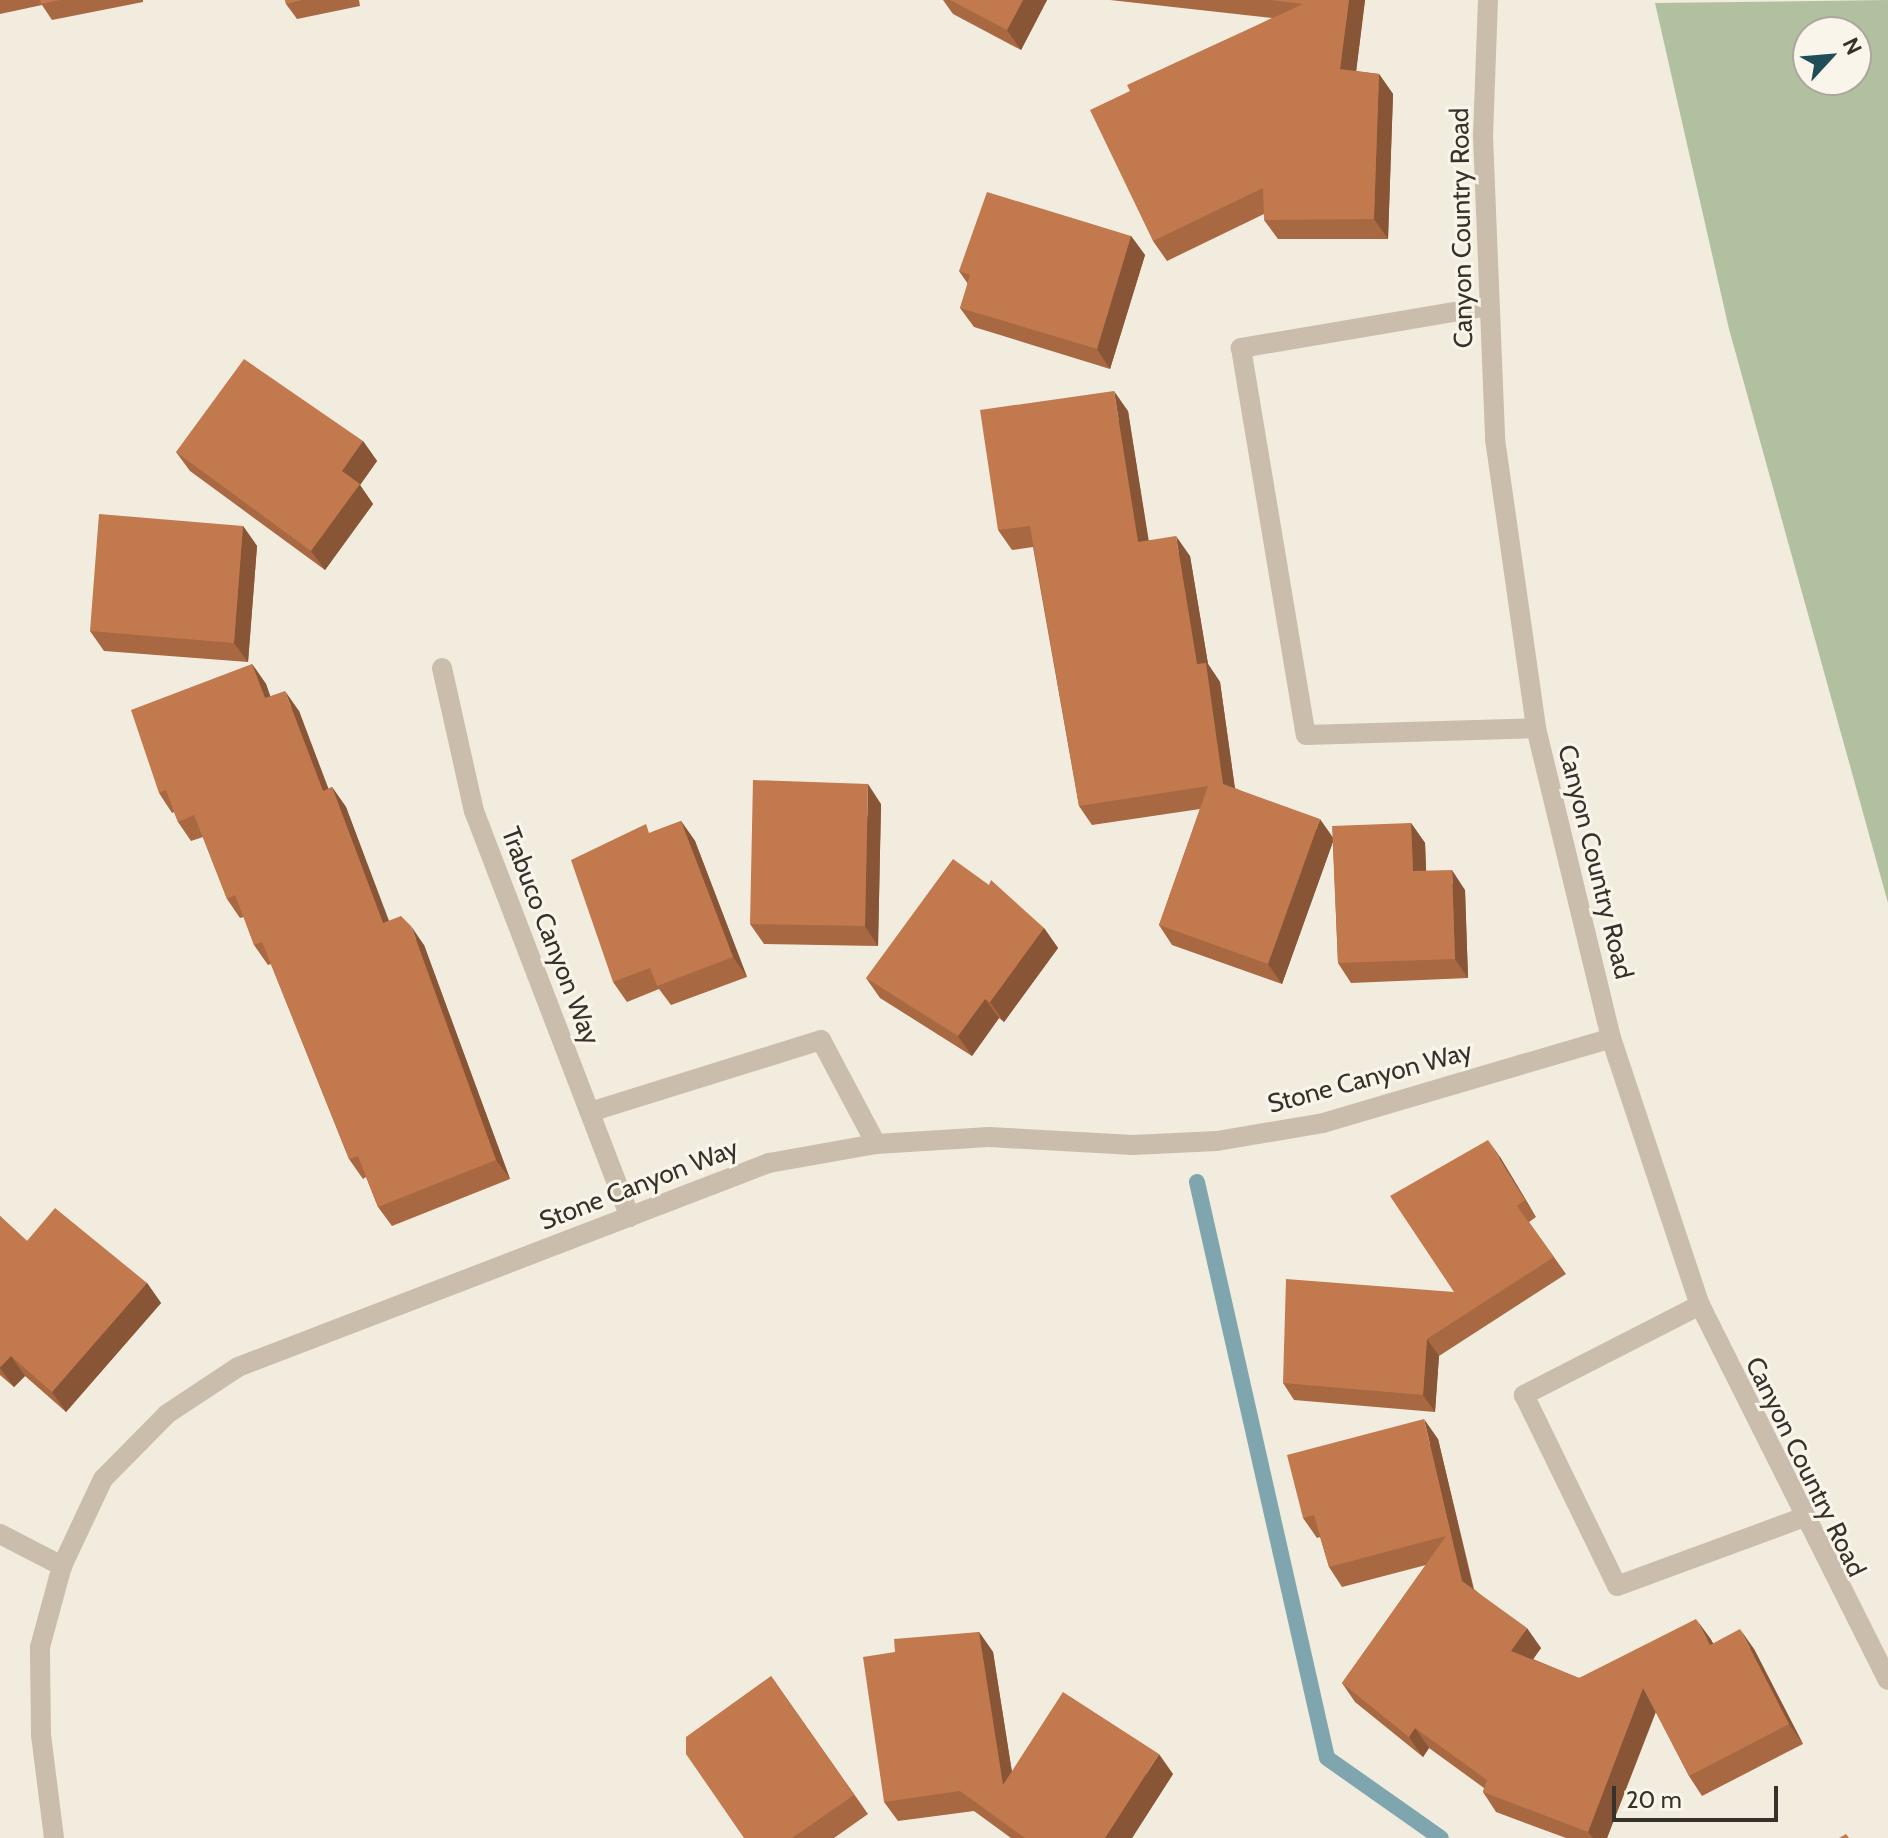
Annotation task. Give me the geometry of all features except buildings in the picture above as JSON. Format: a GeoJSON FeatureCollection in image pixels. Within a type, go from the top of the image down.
{"type":"FeatureCollection","features":[{"type":"Feature","properties":{"kind":"street","name":"Canyon Country Road"},"geometry":{"type":"LineString","coordinates":[[1488,0],[1489,306],[1495,439],[1536,728],[1611,1038],[1700,1305],[1802,1518],[1888,1680]]}},
{"type":"Feature","properties":{"kind":"street"},"geometry":{"type":"LineString","coordinates":[[1489,306],[1241,348],[1306,735],[1536,728]]}},
{"type":"Feature","properties":{"kind":"street","name":"Trabuco Canyon Way"},"geometry":{"type":"LineString","coordinates":[[442,668],[474,811],[630,1217]]}},
{"type":"Feature","properties":{"kind":"street","name":"Stone Canyon Way"},"geometry":{"type":"LineString","coordinates":[[54,1838],[41,1735],[40,1647],[62,1566],[103,1479],[167,1414],[238,1367],[769,1163],[876,1144],[1217,1141],[1323,1123],[1611,1038]]}},
{"type":"Feature","properties":{"kind":"street"},"geometry":{"type":"LineString","coordinates":[[590,1112],[821,1040],[876,1144]]}},
{"type":"Feature","properties":{"kind":"street"},"geometry":{"type":"LineString","coordinates":[[1700,1305],[1524,1395],[1617,1586],[1802,1518]]}},
{"type":"Feature","properties":{"kind":"street"},"geometry":{"type":"LineString","coordinates":[[0,1534],[62,1566]]}},
{"type":"Feature","properties":{"kind":"green space"},"geometry":{"type":"Polygon","coordinates":[[[1888,0],[1888,903],[1729,329],[1655,3],[1888,0]]]}},
{"type":"Feature","properties":{"kind":"waterway"},"geometry":{"type":"LineString","coordinates":[[1197,1182],[1327,1758],[1441,1838]]}}]}
